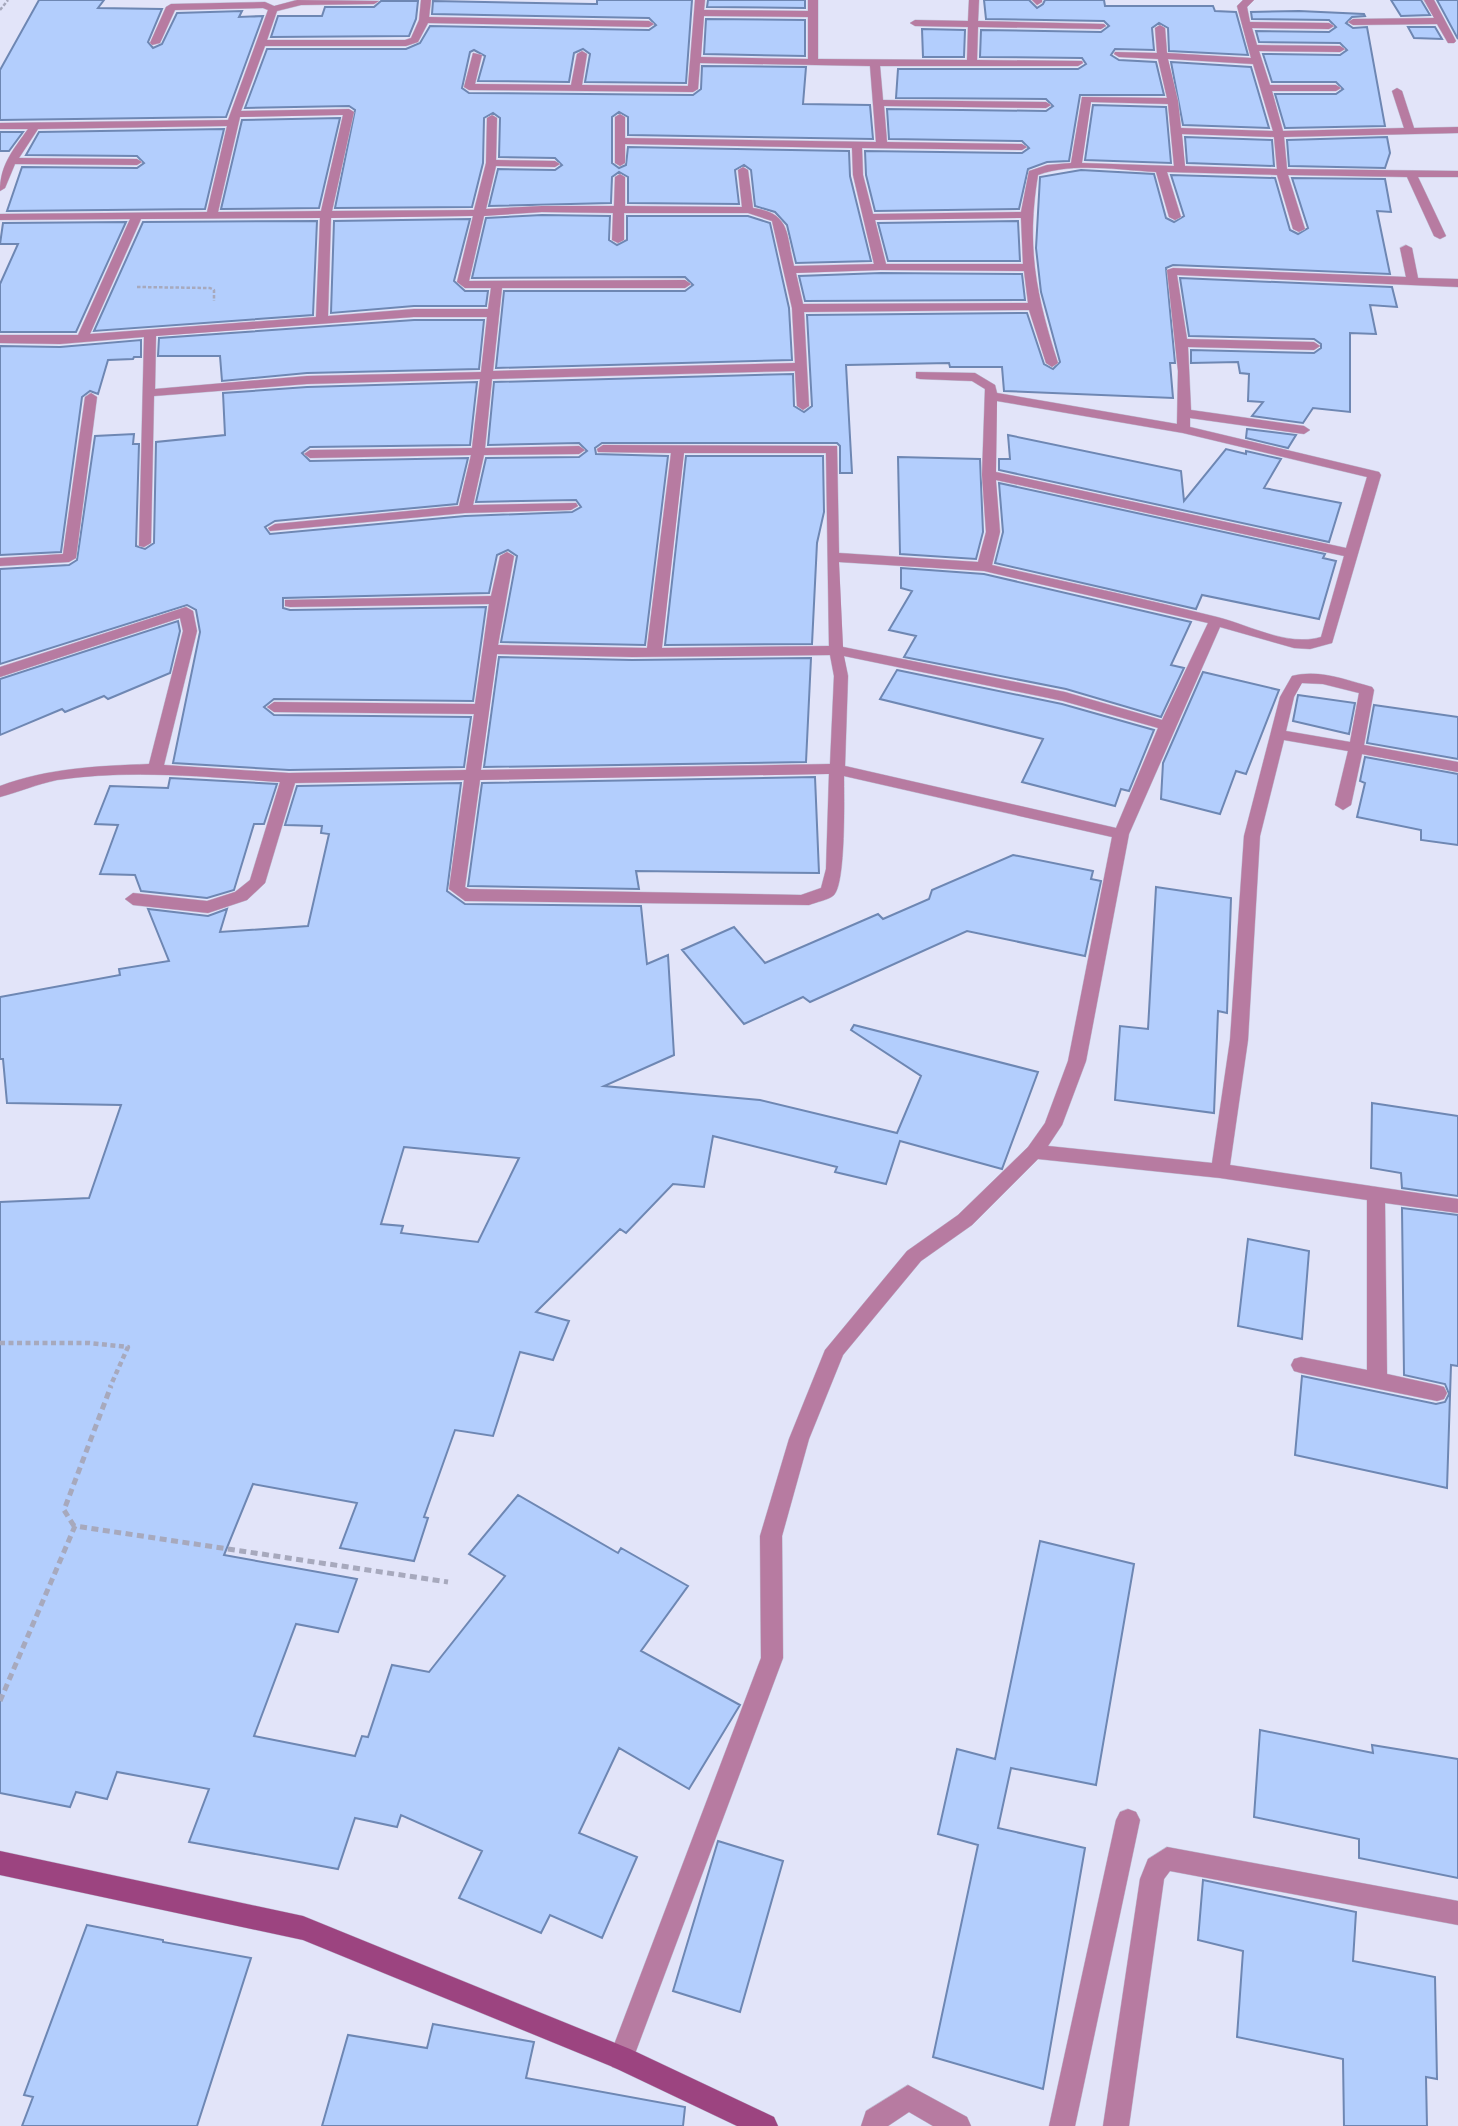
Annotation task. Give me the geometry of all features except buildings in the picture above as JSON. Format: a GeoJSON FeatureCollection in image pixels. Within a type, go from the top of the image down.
{"type":"FeatureCollection","features":[{"type":"Feature","properties":{"kind":"street"},"geometry":{"type":"LineString","coordinates":[[262,43],[405,43],[415,40],[424,20],[426,0]]}},
{"type":"Feature","properties":{"kind":"street"},"geometry":{"type":"LineString","coordinates":[[477,55],[469,88],[693,89],[701,0]]}},
{"type":"Feature","properties":{"kind":"street"},"geometry":{"type":"LineString","coordinates":[[813,0],[813,61]]}},
{"type":"Feature","properties":{"kind":"street"},"geometry":{"type":"LineString","coordinates":[[972,63],[974,0]]}},
{"type":"Feature","properties":{"kind":"street"},"geometry":{"type":"LineString","coordinates":[[1249,0],[1242,6],[1245,25],[1278,134],[1282,172],[1299,229]]}},
{"type":"Feature","properties":{"kind":"street"},"geometry":{"type":"LineString","coordinates":[[1429,0],[1451,41]]}},
{"type":"Feature","properties":{"kind":"street"},"geometry":{"type":"LineString","coordinates":[[155,43],[171,7],[265,5],[273,9],[301,2],[374,1]]}},
{"type":"Feature","properties":{"kind":"street"},"geometry":{"type":"LineString","coordinates":[[212,214],[234,118],[273,9]]}},
{"type":"Feature","properties":{"kind":"street"},"geometry":{"type":"LineString","coordinates":[[699,13],[813,14]]}},
{"type":"Feature","properties":{"kind":"street"},"geometry":{"type":"LineString","coordinates":[[424,20],[649,24]]}},
{"type":"Feature","properties":{"kind":"street"},"geometry":{"type":"LineString","coordinates":[[1353,22],[1441,21]]}},
{"type":"Feature","properties":{"kind":"street"},"geometry":{"type":"LineString","coordinates":[[915,23],[1101,26]]}},
{"type":"Feature","properties":{"kind":"street"},"geometry":{"type":"LineString","coordinates":[[1245,25],[1329,26]]}},
{"type":"Feature","properties":{"kind":"street"},"geometry":{"type":"LineString","coordinates":[[1160,27],[1162,56],[1173,101],[1180,168]]}},
{"type":"Feature","properties":{"kind":"street"},"geometry":{"type":"LineString","coordinates":[[1252,48],[1340,49]]}},
{"type":"Feature","properties":{"kind":"street"},"geometry":{"type":"LineString","coordinates":[[576,88],[582,54]]}},
{"type":"Feature","properties":{"kind":"street"},"geometry":{"type":"LineString","coordinates":[[1119,54],[1255,61]]}},
{"type":"Feature","properties":{"kind":"street"},"geometry":{"type":"LineString","coordinates":[[696,60],[813,61],[876,65],[1079,64]]}},
{"type":"Feature","properties":{"kind":"street"},"geometry":{"type":"LineString","coordinates":[[876,65],[881,103],[882,145]]}},
{"type":"Feature","properties":{"kind":"street"},"geometry":{"type":"LineString","coordinates":[[1264,88],[1336,88]]}},
{"type":"Feature","properties":{"kind":"street"},"geometry":{"type":"LineString","coordinates":[[1397,91],[1410,131]]}},
{"type":"Feature","properties":{"kind":"street"},"geometry":{"type":"LineString","coordinates":[[1076,166],[1086,99],[1173,101]]}},
{"type":"Feature","properties":{"kind":"street"},"geometry":{"type":"LineString","coordinates":[[881,103],[1046,106]]}},
{"type":"Feature","properties":{"kind":"street"},"geometry":{"type":"LineString","coordinates":[[0,126],[349,112],[330,188],[322,319]]}},
{"type":"Feature","properties":{"kind":"street"},"geometry":{"type":"LineString","coordinates":[[620,117],[620,163]]}},
{"type":"Feature","properties":{"kind":"street"},"geometry":{"type":"LineString","coordinates":[[492,118],[491,163],[463,283],[685,284]]}},
{"type":"Feature","properties":{"kind":"street"},"geometry":{"type":"LineString","coordinates":[[0,188],[11,161],[35,126]]}},
{"type":"Feature","properties":{"kind":"street"},"geometry":{"type":"LineString","coordinates":[[1177,131],[1278,134],[1458,130]]}},
{"type":"Feature","properties":{"kind":"street"},"geometry":{"type":"LineString","coordinates":[[620,141],[1022,147]]}},
{"type":"Feature","properties":{"kind":"street"},"geometry":{"type":"LineString","coordinates":[[857,144],[858,175],[881,267]]}},
{"type":"Feature","properties":{"kind":"street"},"geometry":{"type":"LineString","coordinates":[[11,161],[137,162]]}},
{"type":"Feature","properties":{"kind":"street"},"geometry":{"type":"LineString","coordinates":[[491,163],[555,164]]}},
{"type":"Feature","properties":{"kind":"street"},"geometry":{"type":"LineString","coordinates":[[1052,363],[1034,306],[1029,268],[1026,215],[1033,173],[1047,168],[1076,166],[1458,174]]}},
{"type":"Feature","properties":{"kind":"street"},"geometry":{"type":"LineString","coordinates":[[1160,168],[1175,217]]}},
{"type":"Feature","properties":{"kind":"street"},"geometry":{"type":"LineString","coordinates":[[743,170],[748,210]]}},
{"type":"Feature","properties":{"kind":"street"},"geometry":{"type":"LineString","coordinates":[[1411,173],[1440,236]]}},
{"type":"Feature","properties":{"kind":"street"},"geometry":{"type":"LineString","coordinates":[[618,240],[620,177]]}},
{"type":"Feature","properties":{"kind":"street"},"geometry":{"type":"LineString","coordinates":[[0,217],[478,213],[542,209],[748,210],[774,216],[798,308],[803,406]]}},
{"type":"Feature","properties":{"kind":"street"},"geometry":{"type":"LineString","coordinates":[[870,217],[1026,215]]}},
{"type":"Feature","properties":{"kind":"street"},"geometry":{"type":"LineString","coordinates":[[83,337],[137,216]]}},
{"type":"Feature","properties":{"kind":"street"},"geometry":{"type":"LineString","coordinates":[[1406,248],[1413,282]]}},
{"type":"Feature","properties":{"kind":"street"},"geometry":{"type":"LineString","coordinates":[[788,270],[881,267],[1029,268]]}},
{"type":"Feature","properties":{"kind":"street"},"geometry":{"type":"LineString","coordinates":[[1183,429],[1185,413],[1181,343],[1171,272],[1458,283]]}},
{"type":"Feature","properties":{"kind":"street"},"geometry":{"type":"LineString","coordinates":[[465,509],[478,452],[497,285]]}},
{"type":"Feature","properties":{"kind":"street"},"geometry":{"type":"LineString","coordinates":[[798,308],[1034,306]]}},
{"type":"Feature","properties":{"kind":"street"},"geometry":{"type":"LineString","coordinates":[[0,339],[60,340],[414,313],[492,313]]}},
{"type":"Feature","properties":{"kind":"street"},"geometry":{"type":"LineString","coordinates":[[144,543],[149,452],[150,332]]}},
{"type":"Feature","properties":{"kind":"street"},"geometry":{"type":"LineString","coordinates":[[1181,343],[1314,346]]}},
{"type":"Feature","properties":{"kind":"street"},"geometry":{"type":"LineString","coordinates":[[148,393],[307,380],[800,367]]}},
{"type":"Feature","properties":{"kind":"street"},"geometry":{"type":"LineString","coordinates":[[920,375],[975,377],[991,388],[989,475],[993,532],[984,567]]}},
{"type":"Feature","properties":{"kind":"street"},"geometry":{"type":"LineString","coordinates":[[832,557],[984,567],[1216,621],[1294,644],[1310,645],[1327,640],[1374,475],[1183,429],[991,396]]}},
{"type":"Feature","properties":{"kind":"street"},"geometry":{"type":"LineString","coordinates":[[0,562],[69,558],[91,397]]}},
{"type":"Feature","properties":{"kind":"street"},"geometry":{"type":"LineString","coordinates":[[1185,413],[1304,429]]}},
{"type":"Feature","properties":{"kind":"street"},"geometry":{"type":"LineString","coordinates":[[507,556],[496,600],[457,889],[465,895],[803,901],[828,891],[834,869],[841,676],[836,650],[832,557],[832,449],[603,449]]}},
{"type":"Feature","properties":{"kind":"street"},"geometry":{"type":"LineString","coordinates":[[654,652],[678,449]]}},
{"type":"Feature","properties":{"kind":"street"},"geometry":{"type":"LineString","coordinates":[[310,454],[579,450]]}},
{"type":"Feature","properties":{"kind":"street"},"geometry":{"type":"LineString","coordinates":[[989,475],[1350,553]]}},
{"type":"Feature","properties":{"kind":"street"},"geometry":{"type":"LineString","coordinates":[[275,528],[465,509],[571,506]]}},
{"type":"Feature","properties":{"kind":"street"},"geometry":{"type":"LineString","coordinates":[[290,603],[496,600]]}},
{"type":"Feature","properties":{"kind":"street"},"geometry":{"type":"LineString","coordinates":[[0,672],[186,611],[190,631],[155,769]]}},
{"type":"Feature","properties":{"kind":"street"},"geometry":{"type":"LineString","coordinates":[[621,2058],[772,1658],[771,1535],[799,1439],[835,1350],[914,1256],[965,1220],[1034,1152],[1053,1125],[1077,1061],[1121,834],[1216,621]]}},
{"type":"Feature","properties":{"kind":"street"},"geometry":{"type":"LineString","coordinates":[[490,649],[654,652],[836,650],[1065,697],[1167,726]]}},
{"type":"Feature","properties":{"kind":"street"},"geometry":{"type":"LineString","coordinates":[[1220,1171],[1239,1040],[1252,836],[1287,697],[1297,680],[1310,677],[1327,679],[1367,690],[1343,805]]}},
{"type":"Feature","properties":{"kind":"street"},"geometry":{"type":"LineString","coordinates":[[274,707],[481,709]]}},
{"type":"Feature","properties":{"kind":"street"},"geometry":{"type":"LineString","coordinates":[[1277,734],[1458,767]]}},
{"type":"Feature","properties":{"kind":"street"},"geometry":{"type":"LineString","coordinates":[[0,792],[18,784],[51,776],[88,771],[155,769],[289,778],[837,769],[1121,834]]}},
{"type":"Feature","properties":{"kind":"street"},"geometry":{"type":"LineString","coordinates":[[133,899],[208,907],[241,896],[257,883],[289,778]]}},
{"type":"Feature","properties":{"kind":"street"},"geometry":{"type":"LineString","coordinates":[[1034,1152],[1220,1171],[1458,1206]]}},
{"type":"Feature","properties":{"kind":"street"},"geometry":{"type":"LineString","coordinates":[[1376,1194],[1377,1381]]}},
{"type":"Feature","properties":{"kind":"street"},"geometry":{"type":"LineString","coordinates":[[1301,1365],[1437,1393]]}},
{"type":"Feature","properties":{"kind":"street"},"geometry":{"type":"LineString","coordinates":[[1062,2126],[1128,1820]]}},
{"type":"Feature","properties":{"kind":"street"},"geometry":{"type":"LineString","coordinates":[[1115,2126],[1152,1879],[1156,1867],[1167,1859],[1458,1913]]}},
{"type":"Feature","properties":{"kind":"street"},"geometry":{"type":"LineString","coordinates":[[0,1863],[303,1928],[621,2058],[765,2126]]}},
{"type":"Feature","properties":{"kind":"street"},"geometry":{"type":"LineString","coordinates":[[874,2126],[875,2120],[908,2098],[958,2126]]}},
{"type":"Feature","properties":{"kind":"path"},"geometry":{"type":"LineString","coordinates":[[0,10],[8,0]]}},
{"type":"Feature","properties":{"kind":"path"},"geometry":{"type":"LineString","coordinates":[[105,287],[210,288],[215,293],[210,328]]}},
{"type":"Feature","properties":{"kind":"path"},"geometry":{"type":"LineString","coordinates":[[0,1343],[89,1343],[128,1348],[98,1416],[64,1510],[75,1526],[447,1582]]}},
{"type":"Feature","properties":{"kind":"path"},"geometry":{"type":"LineString","coordinates":[[0,1701],[75,1526]]}}]}
